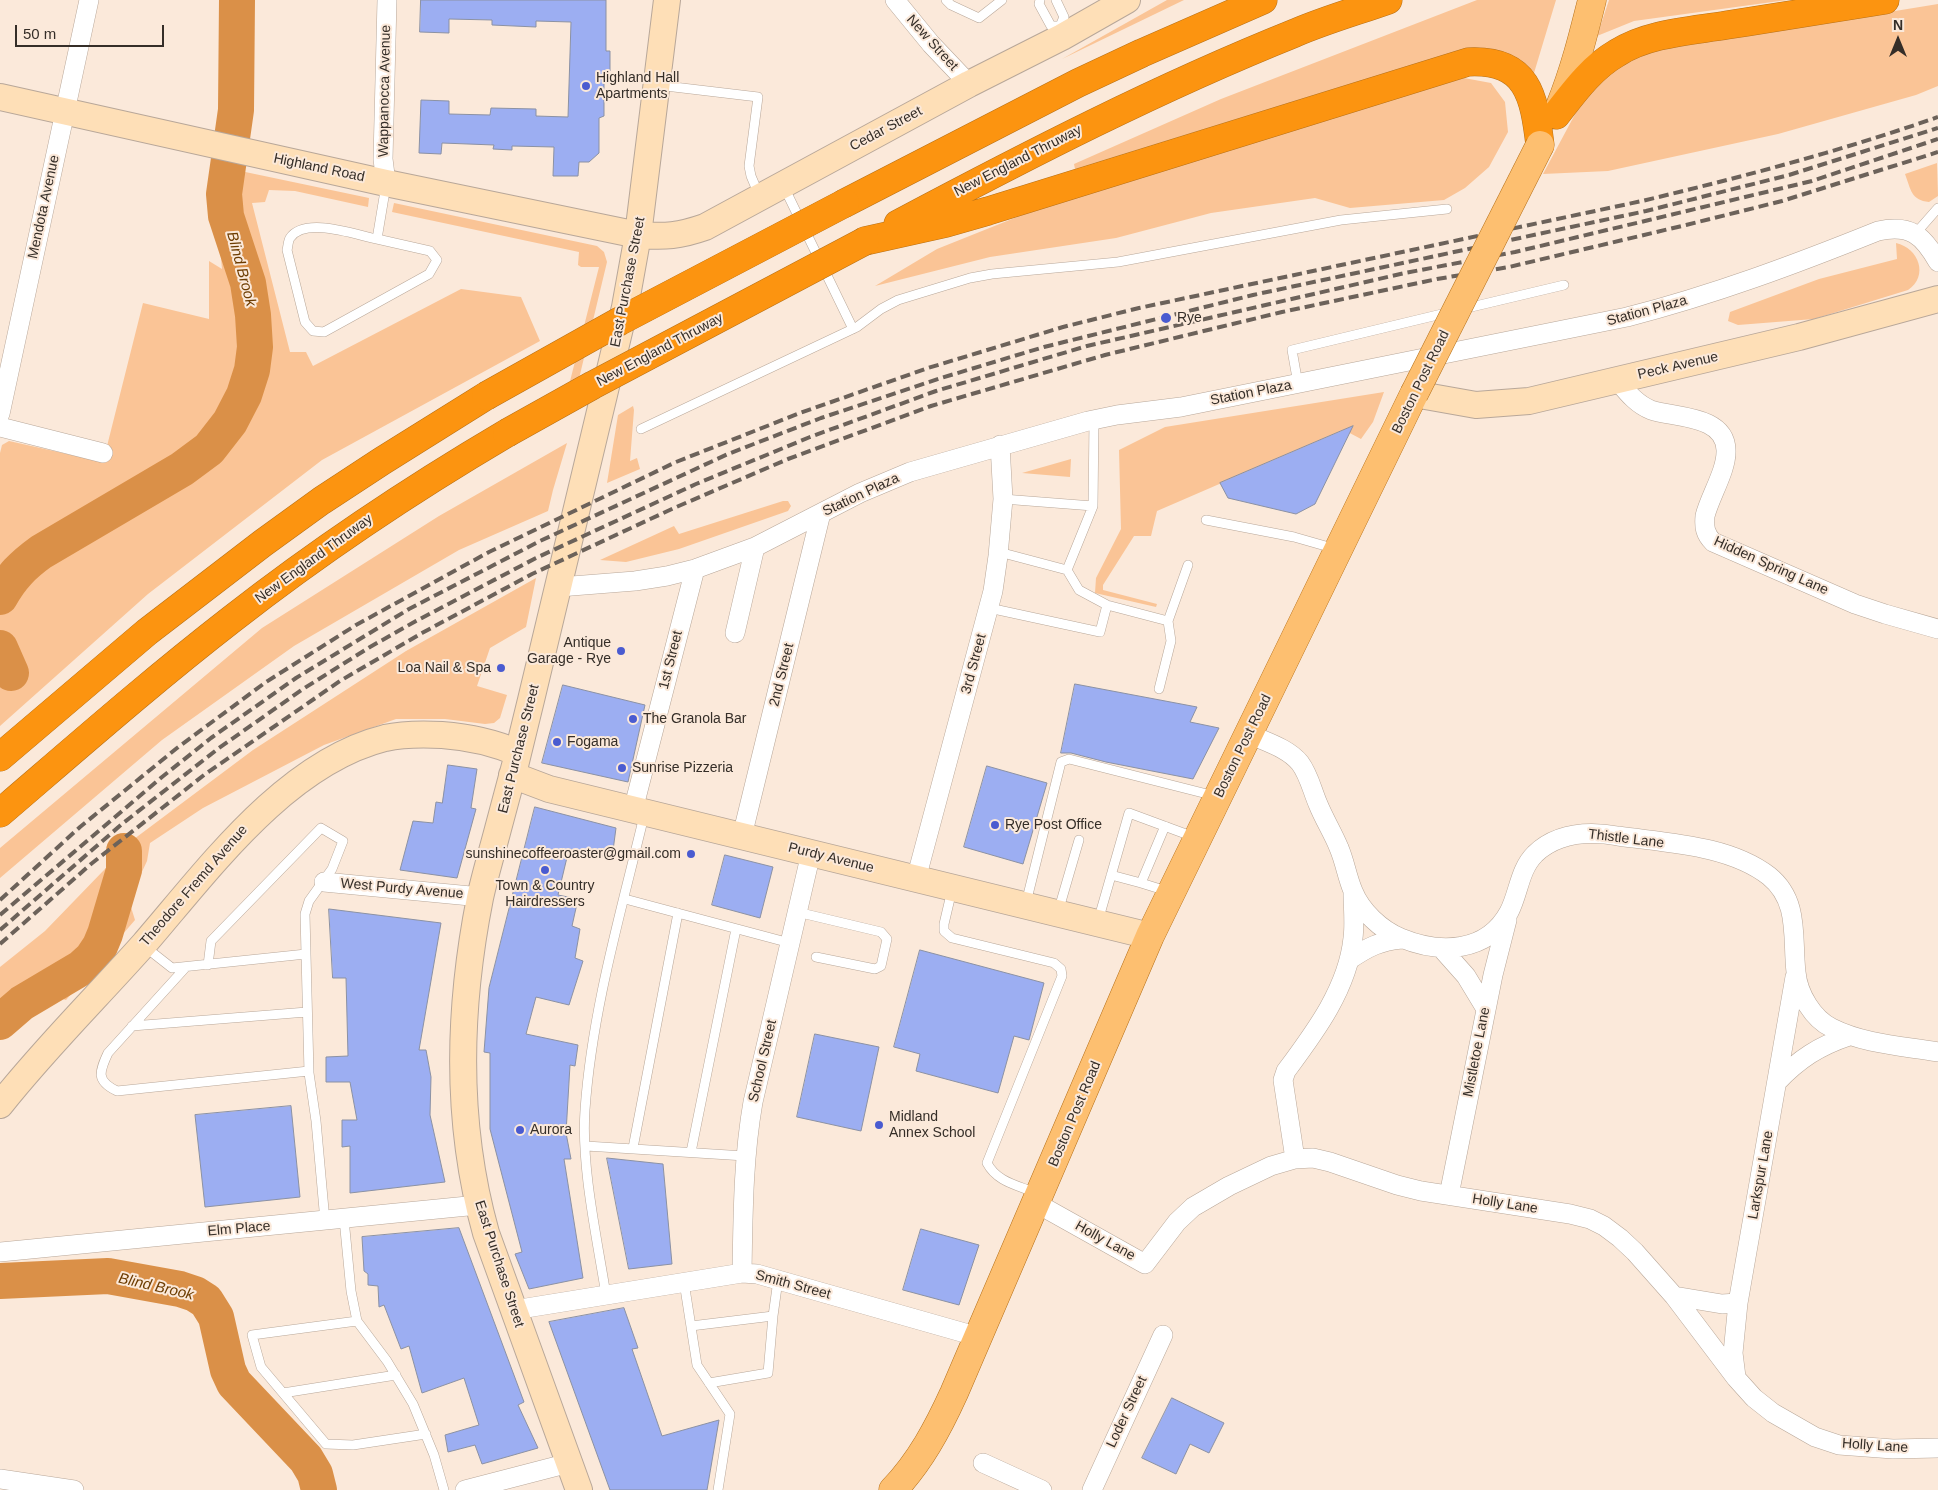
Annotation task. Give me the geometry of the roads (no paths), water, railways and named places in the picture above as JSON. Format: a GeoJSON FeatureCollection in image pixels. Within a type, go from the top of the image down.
{"type":"FeatureCollection","features":[{"type":"Feature","properties":{"kind":"highway"},"geometry":{"type":"LineString","coordinates":[[0,757],[147,632],[255,548],[336,491],[486,396],[620,321],[1078,83],[1142,52],[1264,0]]}},
{"type":"Feature","properties":{"kind":"highway","name":"New England Thruway"},"geometry":{"type":"LineString","coordinates":[[0,812],[176,663],[234,617],[350,532],[410,492],[507,433],[593,385],[1034,152],[1164,89],[1297,32],[1388,0]]}},
{"type":"Feature","properties":{"kind":"highway"},"geometry":{"type":"LineString","coordinates":[[1556,115],[1584,79],[1599,65],[1617,52],[1634,45],[1676,34],[1885,0]]}},
{"type":"Feature","properties":{"kind":"highway"},"geometry":{"type":"LineString","coordinates":[[865,241],[946,223],[988,211],[1468,62],[1496,64],[1517,76],[1526,85],[1535,107],[1540,145]]}},
{"type":"Feature","properties":{"kind":"main road","name":"Boston Post Road"},"geometry":{"type":"LineString","coordinates":[[893,1490],[925,1448],[942,1419],[979,1337],[1150,936],[1414,394],[1556,115],[1570,82],[1592,0]]}},
{"type":"Feature","properties":{"kind":"street","name":"Mendota Avenue"},"geometry":{"type":"LineString","coordinates":[[0,414],[89,0]]}},
{"type":"Feature","properties":{"kind":"street","name":"Wappanocca Avenue"},"geometry":{"type":"LineString","coordinates":[[386,183],[382,159],[387,0]]}},
{"type":"Feature","properties":{"kind":"street","name":"East Purchase Street"},"geometry":{"type":"LineString","coordinates":[[579,1490],[486,1233],[478,1205],[467,1141],[462,1067],[463,1023],[467,983],[481,897],[516,764],[625,306],[638,234],[667,0]]}},
{"type":"Feature","properties":{"kind":"street","name":"New Street"},"geometry":{"type":"LineString","coordinates":[[895,0],[931,44],[969,84]]}},
{"type":"Feature","properties":{"kind":"street","name":"Cedar Street"},"geometry":{"type":"LineString","coordinates":[[638,234],[665,237],[685,234],[705,227],[1063,31],[1127,0]]}},
{"type":"Feature","properties":{"kind":"street","name":"Highland Road"},"geometry":{"type":"LineString","coordinates":[[0,97],[386,183],[638,234]]}},
{"type":"Feature","properties":{"kind":"street","name":"Station Plaza"},"geometry":{"type":"LineString","coordinates":[[558,587],[635,581],[695,569],[755,547],[886,481],[910,472],[1000,445],[1094,420],[1117,415],[1181,407],[1627,318],[1747,282],[1878,231],[1891,228],[1916,233]]}},
{"type":"Feature","properties":{"kind":"street"},"geometry":{"type":"LineString","coordinates":[[1916,233],[1927,244],[1938,262]]}},
{"type":"Feature","properties":{"kind":"street","name":"Peck Avenue"},"geometry":{"type":"LineString","coordinates":[[1414,394],[1476,405],[1500,405],[1529,401],[1799,337],[1938,299]]}},
{"type":"Feature","properties":{"kind":"street","name":"Hidden Spring Lane"},"geometry":{"type":"LineString","coordinates":[[1617,380],[1629,396],[1651,410],[1700,421],[1714,428],[1724,438],[1725,462],[1708,504],[1704,525],[1707,536],[1713,542],[1855,604],[1938,629]]}},
{"type":"Feature","properties":{"kind":"street"},"geometry":{"type":"LineString","coordinates":[[0,427],[103,453]]}},
{"type":"Feature","properties":{"kind":"street","name":"3rd Street"},"geometry":{"type":"LineString","coordinates":[[916,879],[993,591],[1003,499],[1000,445]]}},
{"type":"Feature","properties":{"kind":"street","name":"2nd Street"},"geometry":{"type":"LineString","coordinates":[[742,836],[821,513]]}},
{"type":"Feature","properties":{"kind":"street"},"geometry":{"type":"LineString","coordinates":[[735,633],[755,547]]}},
{"type":"Feature","properties":{"kind":"street","name":"1st Street"},"geometry":{"type":"LineString","coordinates":[[639,811],[695,569]]}},
{"type":"Feature","properties":{"kind":"street","name":"Thistle Lane"},"geometry":{"type":"LineString","coordinates":[[1249,734],[1289,752],[1300,763],[1339,847],[1353,892],[1374,920],[1385,930],[1402,939],[1442,949],[1477,943],[1490,936],[1501,925],[1510,911],[1526,864],[1536,853],[1566,836],[1584,833],[1603,833],[1716,851],[1755,866],[1771,878],[1782,890],[1790,904],[1794,923],[1796,974],[1802,996],[1815,1014],[1829,1027],[1849,1036],[1938,1052]]}},
{"type":"Feature","properties":{"kind":"street","name":"Theodore Fremd Avenue"},"geometry":{"type":"LineString","coordinates":[[0,1105],[43,1052],[142,945],[226,847],[283,794],[336,757],[360,746],[386,738],[409,735],[465,737],[498,744],[516,764]]}},
{"type":"Feature","properties":{"kind":"street","name":"Purdy Avenue"},"geometry":{"type":"LineString","coordinates":[[516,764],[549,789],[1150,936]]}},
{"type":"Feature","properties":{"kind":"street","name":"School Street"},"geometry":{"type":"LineString","coordinates":[[742,1273],[745,1156],[753,1102],[811,853]]}},
{"type":"Feature","properties":{"kind":"street","name":"West Purdy Avenue"},"geometry":{"type":"LineString","coordinates":[[324,882],[481,897]]}},
{"type":"Feature","properties":{"kind":"street"},"geometry":{"type":"LineString","coordinates":[[1295,1159],[1283,1080],[1286,1071],[1328,1008],[1349,960],[1353,938],[1353,892]]}},
{"type":"Feature","properties":{"kind":"street","name":"Mistletoe Lane"},"geometry":{"type":"LineString","coordinates":[[1449,1195],[1499,949],[1510,911]]}},
{"type":"Feature","properties":{"kind":"street"},"geometry":{"type":"LineString","coordinates":[[1349,960],[1367,948],[1385,940],[1402,939]]}},
{"type":"Feature","properties":{"kind":"street"},"geometry":{"type":"LineString","coordinates":[[1442,949],[1466,976],[1486,1010]]}},
{"type":"Feature","properties":{"kind":"street","name":"Larkspur Lane"},"geometry":{"type":"LineString","coordinates":[[1736,1378],[1733,1353],[1738,1304],[1796,974]]}},
{"type":"Feature","properties":{"kind":"street"},"geometry":{"type":"LineString","coordinates":[[1777,1082],[1808,1054],[1827,1043],[1849,1036]]}},
{"type":"Feature","properties":{"kind":"street","name":"Holly Lane"},"geometry":{"type":"LineString","coordinates":[[1038,1199],[1146,1264],[1177,1222],[1193,1207],[1229,1186],[1271,1166],[1295,1159],[1313,1158],[1330,1162],[1396,1185],[1590,1219],[1620,1238],[1635,1252],[1674,1296],[1736,1378],[1754,1398],[1773,1413],[1793,1425],[1839,1445],[1893,1450],[1938,1448]]}},
{"type":"Feature","properties":{"kind":"street","name":"Elm Place"},"geometry":{"type":"LineString","coordinates":[[0,1252],[478,1205]]}},
{"type":"Feature","properties":{"kind":"street","name":"Smith Street"},"geometry":{"type":"LineString","coordinates":[[514,1310],[742,1273],[757,1274],[979,1337]]}},
{"type":"Feature","properties":{"kind":"street"},"geometry":{"type":"LineString","coordinates":[[1674,1296],[1714,1303],[1738,1304]]}},
{"type":"Feature","properties":{"kind":"street","name":"Loder Street"},"geometry":{"type":"LineString","coordinates":[[1092,1490],[1163,1335]]}},
{"type":"Feature","properties":{"kind":"street"},"geometry":{"type":"LineString","coordinates":[[465,1490],[569,1463]]}},
{"type":"Feature","properties":{"kind":"street"},"geometry":{"type":"LineString","coordinates":[[983,1463],[1042,1490]]}},
{"type":"Feature","properties":{"kind":"street"},"geometry":{"type":"LineString","coordinates":[[0,1479],[74,1490]]}},
{"type":"Feature","properties":{"kind":"lane"},"geometry":{"type":"LineString","coordinates":[[946,0],[951,5],[979,18],[1002,0]]}},
{"type":"Feature","properties":{"kind":"lane"},"geometry":{"type":"LineString","coordinates":[[1040,0],[1039,4],[1051,26],[1063,31],[1064,16],[1056,0]]}},
{"type":"Feature","properties":{"kind":"lane"},"geometry":{"type":"LineString","coordinates":[[657,85],[758,98],[749,166],[760,197]]}},
{"type":"Feature","properties":{"kind":"lane"},"geometry":{"type":"LineString","coordinates":[[377,239],[386,183]]}},
{"type":"Feature","properties":{"kind":"lane"},"geometry":{"type":"LineString","coordinates":[[783,185],[853,329]]}},
{"type":"Feature","properties":{"kind":"lane"},"geometry":{"type":"LineString","coordinates":[[1916,233],[1938,208]]}},
{"type":"Feature","properties":{"kind":"lane"},"geometry":{"type":"LineString","coordinates":[[641,429],[853,329],[881,309],[898,300],[970,278],[992,274],[1118,262],[1342,220],[1447,210]]}},
{"type":"Feature","properties":{"kind":"lane"},"geometry":{"type":"LineString","coordinates":[[318,227],[377,239],[430,251],[437,260],[429,274],[324,332],[313,331],[306,322],[287,250],[290,238],[301,230],[318,227]]}},
{"type":"Feature","properties":{"kind":"lane"},"geometry":{"type":"LineString","coordinates":[[1298,384],[1292,350],[1564,285]]}},
{"type":"Feature","properties":{"kind":"lane"},"geometry":{"type":"LineString","coordinates":[[1067,570],[1093,506],[1094,420]]}},
{"type":"Feature","properties":{"kind":"lane"},"geometry":{"type":"LineString","coordinates":[[1003,499],[1093,506]]}},
{"type":"Feature","properties":{"kind":"lane"},"geometry":{"type":"LineString","coordinates":[[1206,520],[1294,537],[1339,549]]}},
{"type":"Feature","properties":{"kind":"lane"},"geometry":{"type":"LineString","coordinates":[[998,552],[1067,570],[1079,590],[1107,605],[1168,621]]}},
{"type":"Feature","properties":{"kind":"lane"},"geometry":{"type":"LineString","coordinates":[[1159,689],[1171,640],[1168,621],[1188,564]]}},
{"type":"Feature","properties":{"kind":"lane"},"geometry":{"type":"LineString","coordinates":[[988,608],[1100,632],[1107,605]]}},
{"type":"Feature","properties":{"kind":"lane"},"geometry":{"type":"LineString","coordinates":[[1026,906],[1061,762],[1069,759],[1218,797]]}},
{"type":"Feature","properties":{"kind":"lane"},"geometry":{"type":"LineString","coordinates":[[606,1295],[587,1170],[585,1111],[596,1023],[625,899],[639,811]]}},
{"type":"Feature","properties":{"kind":"lane"},"geometry":{"type":"LineString","coordinates":[[1097,923],[1129,813],[1198,838]]}},
{"type":"Feature","properties":{"kind":"lane"},"geometry":{"type":"LineString","coordinates":[[1141,883],[1165,826]]}},
{"type":"Feature","properties":{"kind":"lane"},"geometry":{"type":"LineString","coordinates":[[208,964],[211,941],[322,828],[343,841],[332,869],[310,902],[306,914],[309,1071],[316,1121],[325,1220]]}},
{"type":"Feature","properties":{"kind":"lane"},"geometry":{"type":"LineString","coordinates":[[1057,913],[1079,840]]}},
{"type":"Feature","properties":{"kind":"lane"},"geometry":{"type":"LineString","coordinates":[[1112,875],[1172,892]]}},
{"type":"Feature","properties":{"kind":"lane"},"geometry":{"type":"LineString","coordinates":[[952,888],[944,924],[944,931],[952,938],[1054,963],[1061,968],[1062,976],[987,1163],[992,1173],[1038,1199]]}},
{"type":"Feature","properties":{"kind":"lane"},"geometry":{"type":"LineString","coordinates":[[625,899],[790,943]]}},
{"type":"Feature","properties":{"kind":"lane"},"geometry":{"type":"LineString","coordinates":[[797,912],[881,932],[887,939],[881,966],[875,969],[816,957]]}},
{"type":"Feature","properties":{"kind":"lane"},"geometry":{"type":"LineString","coordinates":[[633,1148],[678,913]]}},
{"type":"Feature","properties":{"kind":"lane"},"geometry":{"type":"LineString","coordinates":[[691,1152],[736,929]]}},
{"type":"Feature","properties":{"kind":"lane"},"geometry":{"type":"LineString","coordinates":[[142,945],[172,968],[306,954]]}},
{"type":"Feature","properties":{"kind":"lane"},"geometry":{"type":"LineString","coordinates":[[186,967],[108,1053],[103,1064],[101,1077],[106,1086],[117,1091],[309,1071]]}},
{"type":"Feature","properties":{"kind":"lane"},"geometry":{"type":"LineString","coordinates":[[132,1026],[307,1012]]}},
{"type":"Feature","properties":{"kind":"lane"},"geometry":{"type":"LineString","coordinates":[[586,1146],[745,1156]]}},
{"type":"Feature","properties":{"kind":"lane"},"geometry":{"type":"LineString","coordinates":[[344,1219],[357,1321],[387,1361],[413,1404],[434,1455],[444,1490]]}},
{"type":"Feature","properties":{"kind":"lane"},"geometry":{"type":"LineString","coordinates":[[709,1383],[768,1374],[778,1280]]}},
{"type":"Feature","properties":{"kind":"lane"},"geometry":{"type":"LineString","coordinates":[[684,1282],[697,1365],[730,1414],[718,1490]]}},
{"type":"Feature","properties":{"kind":"lane"},"geometry":{"type":"LineString","coordinates":[[691,1326],[773,1316]]}},
{"type":"Feature","properties":{"kind":"lane"},"geometry":{"type":"LineString","coordinates":[[357,1321],[252,1334],[261,1367],[326,1444],[353,1445],[426,1434]]}},
{"type":"Feature","properties":{"kind":"lane"},"geometry":{"type":"LineString","coordinates":[[283,1393],[396,1375]]}},
{"type":"Feature","properties":{"kind":"waterway","name":"Blind Brook"},"geometry":{"type":"LineString","coordinates":[[0,597],[18,572],[41,552],[182,469],[209,449],[230,422],[244,395],[252,370],[255,347],[253,315],[248,283],[226,216],[224,194],[236,110],[237,0]]}},
{"type":"Feature","properties":{"kind":"waterway","name":"Blind Brook"},"geometry":{"type":"LineString","coordinates":[[0,648],[11,673]]}},
{"type":"Feature","properties":{"kind":"waterway","name":"Blind Brook"},"geometry":{"type":"LineString","coordinates":[[0,1022],[22,1003],[81,968],[92,958],[105,934],[124,870],[124,851]]}},
{"type":"Feature","properties":{"kind":"waterway","name":"Blind Brook"},"geometry":{"type":"LineString","coordinates":[[0,1281],[108,1276],[180,1289],[195,1294],[206,1301],[216,1317],[228,1370],[234,1383],[306,1459],[315,1474],[319,1490]]}},
{"type":"Feature","properties":{"kind":"railway"},"geometry":{"type":"LineString","coordinates":[[0,900],[80,827],[177,748],[266,682],[356,625],[489,552],[676,462],[800,413],[928,368],[1063,327],[1139,308],[1642,201],[1791,163],[1938,117]]}},
{"type":"Feature","properties":{"kind":"railway"},"geometry":{"type":"LineString","coordinates":[[0,915],[162,777],[211,738],[296,678],[409,609],[540,541],[728,454],[821,418],[941,378],[1044,347],[1253,295],[1646,211],[1789,175],[1938,128]]}},
{"type":"Feature","properties":{"kind":"railway"},"geometry":{"type":"LineString","coordinates":[[0,930],[122,824],[219,748],[303,689],[370,647],[536,558],[696,484],[810,437],[936,391],[1087,346],[1405,273],[1515,252],[1812,181],[1938,139]]}},
{"type":"Feature","properties":{"kind":"railway"},"geometry":{"type":"LineString","coordinates":[[0,944],[91,864],[204,775],[340,681],[422,633],[532,574],[674,508],[788,459],[931,406],[1105,355],[1282,312],[1437,279],[1509,267],[1686,225],[1782,201],[1938,152]]}},
{"type":"Feature","properties":{"kind":"place","name":"Highland Hall Apartments"},"geometry":{"type":"Point","coordinates":[586,86]}},
{"type":"Feature","properties":{"kind":"place","name":"Rye"},"geometry":{"type":"Point","coordinates":[1166,318]}},
{"type":"Feature","properties":{"kind":"place","name":"Antique Garage - Rye"},"geometry":{"type":"Point","coordinates":[621,651]}},
{"type":"Feature","properties":{"kind":"place","name":"Loa Nail & Spa"},"geometry":{"type":"Point","coordinates":[501,668]}},
{"type":"Feature","properties":{"kind":"place","name":"The Granola Bar"},"geometry":{"type":"Point","coordinates":[633,719]}},
{"type":"Feature","properties":{"kind":"place","name":"Fogama"},"geometry":{"type":"Point","coordinates":[557,742]}},
{"type":"Feature","properties":{"kind":"place","name":"Sunrise Pizzeria"},"geometry":{"type":"Point","coordinates":[622,768]}},
{"type":"Feature","properties":{"kind":"place","name":"Rye Post Office"},"geometry":{"type":"Point","coordinates":[995,825]}},
{"type":"Feature","properties":{"kind":"place","name":"sunshinecoffeeroaster@gmail.com"},"geometry":{"type":"Point","coordinates":[691,854]}},
{"type":"Feature","properties":{"kind":"place","name":"Town & Country Hairdressers"},"geometry":{"type":"Point","coordinates":[545,870]}},
{"type":"Feature","properties":{"kind":"place","name":"Midland Annex School"},"geometry":{"type":"Point","coordinates":[879,1125]}},
{"type":"Feature","properties":{"kind":"place","name":"Aurora"},"geometry":{"type":"Point","coordinates":[520,1130]}}]}
